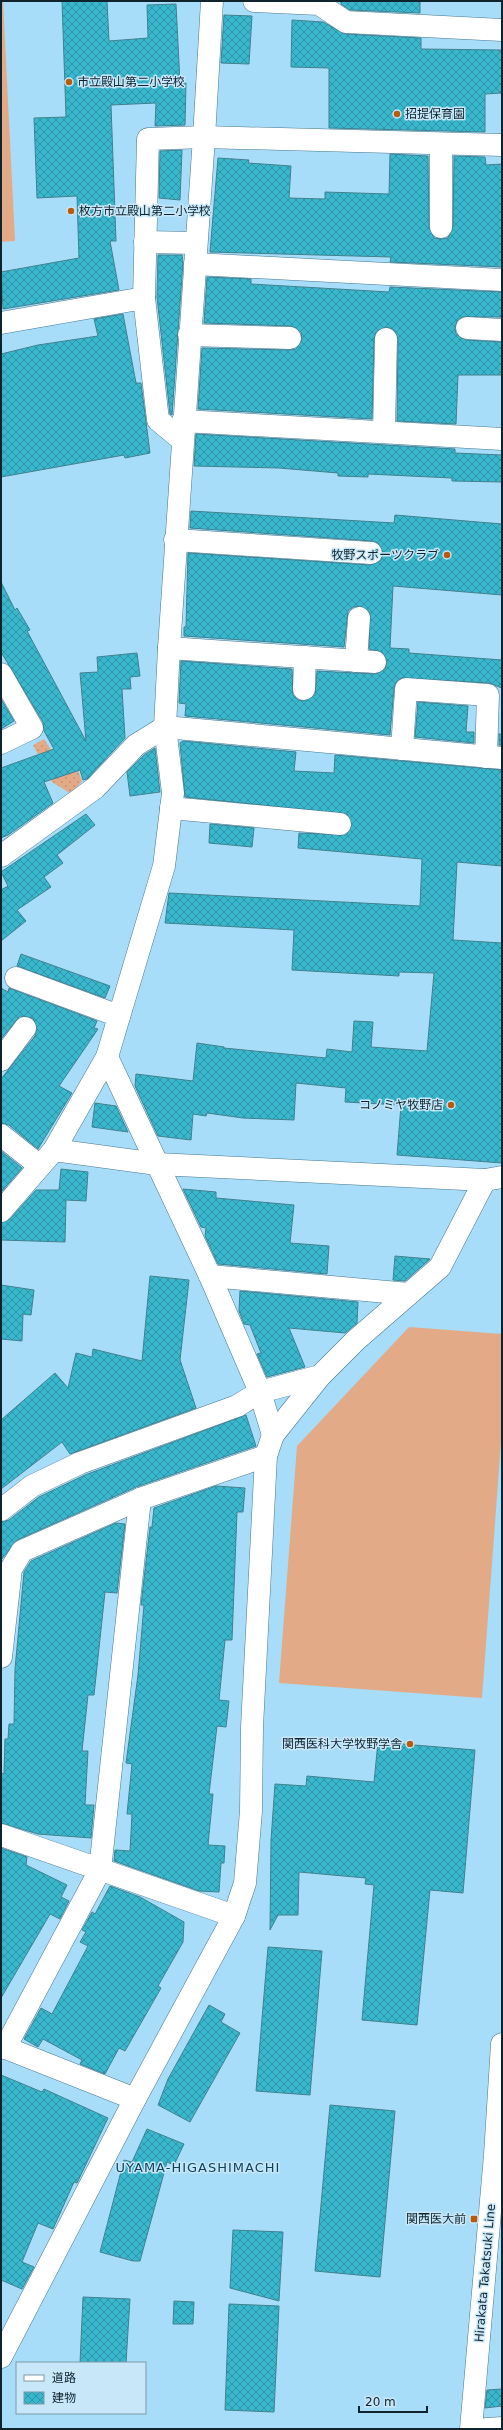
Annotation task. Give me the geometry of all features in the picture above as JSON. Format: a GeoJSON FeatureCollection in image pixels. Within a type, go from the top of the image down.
{"type":"FeatureCollection","features":[{"type":"Feature","properties":{"kind":"street"},"geometry":{"type":"LineString","coordinates":[[1,1211],[47,1158],[108,1057],[164,866],[173,793],[165,727],[169,648],[182,430],[196,254],[212,1]]}},
{"type":"Feature","properties":{"kind":"street"},"geometry":{"type":"LineString","coordinates":[[254,1],[320,4],[346,22],[502,30]]}},
{"type":"Feature","properties":{"kind":"street"},"geometry":{"type":"LineString","coordinates":[[502,145],[204,137],[148,139],[144,298],[158,420],[182,430],[384,431],[502,439]]}},
{"type":"Feature","properties":{"kind":"street"},"geometry":{"type":"LineString","coordinates":[[441,144],[441,227]]}},
{"type":"Feature","properties":{"kind":"street"},"geometry":{"type":"LineString","coordinates":[[145,242],[196,254],[502,280]]}},
{"type":"Feature","properties":{"kind":"street"},"geometry":{"type":"LineString","coordinates":[[1,323],[144,298]]}},
{"type":"Feature","properties":{"kind":"street"},"geometry":{"type":"LineString","coordinates":[[467,328],[502,330]]}},
{"type":"Feature","properties":{"kind":"street"},"geometry":{"type":"LineString","coordinates":[[189,335],[290,338]]}},
{"type":"Feature","properties":{"kind":"street"},"geometry":{"type":"LineString","coordinates":[[384,431],[386,339]]}},
{"type":"Feature","properties":{"kind":"street"},"geometry":{"type":"LineString","coordinates":[[175,540],[371,553]]}},
{"type":"Feature","properties":{"kind":"street"},"geometry":{"type":"LineString","coordinates":[[169,648],[366,661],[359,618]]}},
{"type":"Feature","properties":{"kind":"street"},"geometry":{"type":"LineString","coordinates":[[304,689],[305,657]]}},
{"type":"Feature","properties":{"kind":"street"},"geometry":{"type":"LineString","coordinates":[[1,674],[32,728],[1,743]]}},
{"type":"Feature","properties":{"kind":"street"},"geometry":{"type":"LineString","coordinates":[[1,856],[95,788],[136,745],[165,727],[494,758],[488,695],[406,689],[402,749]]}},
{"type":"Feature","properties":{"kind":"street"},"geometry":{"type":"LineString","coordinates":[[171,808],[340,824]]}},
{"type":"Feature","properties":{"kind":"street"},"geometry":{"type":"LineString","coordinates":[[16,978],[119,1016]]}},
{"type":"Feature","properties":{"kind":"street"},"geometry":{"type":"LineString","coordinates":[[1,1060],[25,1028]]}},
{"type":"Feature","properties":{"kind":"street"},"geometry":{"type":"LineString","coordinates":[[108,1057],[210,1276],[260,1392],[273,1435]]}},
{"type":"Feature","properties":{"kind":"street"},"geometry":{"type":"LineString","coordinates":[[1,1135],[47,1158],[494,1179],[440,1267],[356,1340],[320,1376],[273,1435],[266,1456],[252,1727],[251,1811],[245,1883],[234,1916],[135,2099],[1,2357]]}},
{"type":"Feature","properties":{"kind":"street"},"geometry":{"type":"LineString","coordinates":[[210,1276],[409,1294]]}},
{"type":"Feature","properties":{"kind":"street"},"geometry":{"type":"LineString","coordinates":[[1,1510],[32,1486],[80,1463],[237,1406],[260,1392],[320,1376]]}},
{"type":"Feature","properties":{"kind":"street"},"geometry":{"type":"LineString","coordinates":[[1,1657],[11,1568],[22,1551],[140,1499],[266,1456]]}},
{"type":"Feature","properties":{"kind":"street"},"geometry":{"type":"LineString","coordinates":[[135,2099],[3,2047],[100,1870],[140,1499]]}},
{"type":"Feature","properties":{"kind":"street"},"geometry":{"type":"LineString","coordinates":[[1,1835],[234,1916]]}},
{"type":"Feature","properties":{"kind":"street","name":"Hirakata Takatsuki Line"},"geometry":{"type":"LineString","coordinates":[[471,2429],[498,2155],[502,2044]]}},
{"type":"Feature","properties":{"kind":"street"},"geometry":{"type":"LineString","coordinates":[[487,2429],[502,2428]]}},
{"type":"Feature","properties":{"kind":"shaded area"},"geometry":{"type":"Polygon","coordinates":[[[1,1],[3,1],[15,241],[1,242],[1,1]]]}},
{"type":"Feature","properties":{"kind":"shaded area"},"geometry":{"type":"Polygon","coordinates":[[[44,739],[51,750],[67,742],[82,781],[71,794],[52,782],[33,745],[44,739]]]}},
{"type":"Feature","properties":{"kind":"shaded area"},"geometry":{"type":"Polygon","coordinates":[[[409,1327],[502,1334],[502,1429],[482,1698],[279,1683],[297,1446],[409,1327]]]}},
{"type":"Feature","properties":{"kind":"building"},"geometry":{"type":"Polygon","coordinates":[[[62,1],[107,1],[109,41],[148,38],[147,5],[176,4],[180,83],[186,83],[185,125],[155,126],[156,103],[111,105],[116,241],[110,241],[119,290],[3,309],[1,272],[79,258],[77,196],[37,198],[34,118],[66,117],[62,1]]]}},
{"type":"Feature","properties":{"kind":"building"},"geometry":{"type":"Polygon","coordinates":[[[341,1],[420,1],[420,13],[350,10],[341,4],[341,1]]]}},
{"type":"Feature","properties":{"kind":"building"},"geometry":{"type":"Polygon","coordinates":[[[224,15],[252,16],[249,64],[221,63],[224,15]]]}},
{"type":"Feature","properties":{"kind":"building"},"geometry":{"type":"Polygon","coordinates":[[[292,20],[323,22],[345,34],[421,38],[421,49],[502,50],[502,93],[485,94],[485,132],[329,128],[329,68],[291,67],[292,20]]]}},
{"type":"Feature","properties":{"kind":"building"},"geometry":{"type":"Polygon","coordinates":[[[182,150],[180,200],[159,198],[160,151],[182,150]]]}},
{"type":"Feature","properties":{"kind":"building"},"geometry":{"type":"Polygon","coordinates":[[[390,154],[428,156],[429,227],[434,238],[441,239],[448,238],[453,227],[454,156],[485,157],[486,165],[502,164],[502,267],[390,262],[391,257],[210,252],[218,158],[249,160],[248,163],[291,166],[289,198],[325,199],[325,192],[389,194],[390,154]]]}},
{"type":"Feature","properties":{"kind":"building"},"geometry":{"type":"Polygon","coordinates":[[[158,255],[182,255],[183,262],[172,415],[170,414],[157,297],[158,255]]]}},
{"type":"Feature","properties":{"kind":"building"},"geometry":{"type":"Polygon","coordinates":[[[207,277],[251,279],[251,284],[389,292],[390,287],[502,292],[502,317],[462,317],[457,321],[455,328],[456,334],[466,340],[502,342],[502,375],[458,375],[456,424],[397,421],[398,339],[393,329],[386,327],[376,332],[374,339],[372,419],[198,409],[202,348],[290,350],[296,349],[302,339],[301,332],[291,326],[204,323],[207,277]]]}},
{"type":"Feature","properties":{"kind":"building"},"geometry":{"type":"Polygon","coordinates":[[[123,314],[136,383],[141,383],[150,453],[125,458],[124,455],[1,477],[1,354],[38,345],[98,336],[94,319],[123,314]]]}},
{"type":"Feature","properties":{"kind":"building"},"geometry":{"type":"Polygon","coordinates":[[[196,434],[455,449],[455,453],[502,455],[502,482],[452,481],[452,478],[368,474],[368,477],[338,476],[338,473],[279,468],[194,466],[196,434]]]}},
{"type":"Feature","properties":{"kind":"building"},"geometry":{"type":"Polygon","coordinates":[[[191,511],[394,523],[395,515],[502,524],[502,595],[393,586],[390,648],[409,649],[409,653],[502,660],[502,688],[489,683],[401,678],[396,682],[394,688],[390,735],[185,716],[186,704],[179,703],[181,661],[292,669],[293,695],[298,700],[304,701],[315,695],[317,671],[375,674],[385,669],[387,662],[382,652],[369,649],[370,613],[360,606],[353,607],[348,611],[344,647],[184,636],[184,627],[186,627],[188,553],[370,565],[381,560],[383,553],[378,543],[372,541],[190,528],[191,511]]]}},
{"type":"Feature","properties":{"kind":"building"},"geometry":{"type":"Polygon","coordinates":[[[1,582],[15,610],[17,608],[30,630],[27,631],[86,741],[80,673],[98,672],[97,657],[137,653],[140,676],[130,677],[131,689],[122,689],[125,738],[87,779],[83,780],[80,770],[44,782],[53,803],[8,835],[1,838],[1,768],[54,749],[44,731],[43,722],[1,652],[1,582]]]}},
{"type":"Feature","properties":{"kind":"building"},"geometry":{"type":"Polygon","coordinates":[[[1,699],[14,721],[1,729],[1,699]]]}},
{"type":"Feature","properties":{"kind":"building"},"geometry":{"type":"Polygon","coordinates":[[[418,702],[468,706],[466,732],[474,732],[474,743],[415,737],[418,702]]]}},
{"type":"Feature","properties":{"kind":"building"},"geometry":{"type":"Polygon","coordinates":[[[499,734],[502,734],[502,745],[499,745],[499,734]]]}},
{"type":"Feature","properties":{"kind":"building"},"geometry":{"type":"Polygon","coordinates":[[[183,741],[296,752],[294,771],[334,773],[335,755],[502,770],[502,866],[457,862],[453,940],[502,943],[502,1163],[397,1155],[401,1105],[345,1102],[346,1088],[296,1083],[294,1120],[243,1118],[207,1113],[206,1116],[193,1114],[191,1140],[158,1136],[135,1086],[136,1074],[193,1081],[197,1043],[224,1048],[326,1058],[327,1049],[352,1052],[354,1021],[373,1022],[371,1047],[427,1051],[434,973],[399,972],[399,976],[292,970],[294,930],[165,923],[169,893],[420,906],[422,859],[298,848],[299,833],[346,835],[352,825],[347,814],[185,797],[180,743],[183,741]]]}},
{"type":"Feature","properties":{"kind":"building"},"geometry":{"type":"Polygon","coordinates":[[[155,748],[160,792],[130,796],[127,772],[144,755],[155,748]]]}},
{"type":"Feature","properties":{"kind":"building"},"geometry":{"type":"Polygon","coordinates":[[[86,814],[95,825],[57,855],[63,863],[44,877],[51,887],[17,910],[26,921],[1,941],[1,890],[8,886],[1,872],[86,814]]]}},
{"type":"Feature","properties":{"kind":"building"},"geometry":{"type":"Polygon","coordinates":[[[210,824],[254,828],[252,847],[209,843],[210,824]]]}},
{"type":"Feature","properties":{"kind":"building"},"geometry":{"type":"Polygon","coordinates":[[[21,954],[110,986],[105,998],[17,966],[21,954]]]}},
{"type":"Feature","properties":{"kind":"building"},"geometry":{"type":"Polygon","coordinates":[[[1,988],[8,992],[9,988],[97,1021],[94,1028],[98,1029],[59,1086],[72,1093],[38,1149],[9,1125],[1,1123],[1,1079],[35,1036],[37,1029],[33,1018],[20,1016],[1,1039],[1,988]]]}},
{"type":"Feature","properties":{"kind":"building"},"geometry":{"type":"Polygon","coordinates":[[[95,1103],[116,1106],[128,1132],[92,1127],[95,1103]]]}},
{"type":"Feature","properties":{"kind":"building"},"geometry":{"type":"Polygon","coordinates":[[[1,1151],[22,1168],[1,1192],[1,1151]]]}},
{"type":"Feature","properties":{"kind":"building"},"geometry":{"type":"Polygon","coordinates":[[[61,1169],[88,1172],[86,1201],[66,1200],[65,1242],[1,1240],[1,1223],[10,1219],[36,1190],[59,1190],[61,1169]]]}},
{"type":"Feature","properties":{"kind":"building"},"geometry":{"type":"Polygon","coordinates":[[[183,1189],[216,1192],[216,1198],[294,1205],[290,1243],[329,1246],[327,1274],[218,1264],[205,1236],[206,1228],[201,1227],[183,1189]]]}},
{"type":"Feature","properties":{"kind":"building"},"geometry":{"type":"Polygon","coordinates":[[[395,1256],[430,1259],[405,1281],[393,1280],[395,1256]]]}},
{"type":"Feature","properties":{"kind":"building"},"geometry":{"type":"Polygon","coordinates":[[[150,1276],[189,1280],[180,1360],[196,1408],[70,1454],[62,1442],[1,1489],[1,1420],[55,1373],[68,1388],[76,1353],[92,1357],[93,1349],[142,1361],[150,1276]]]}},
{"type":"Feature","properties":{"kind":"building"},"geometry":{"type":"Polygon","coordinates":[[[1,1285],[34,1290],[31,1315],[23,1314],[22,1341],[1,1339],[1,1285]]]}},
{"type":"Feature","properties":{"kind":"building"},"geometry":{"type":"Polygon","coordinates":[[[240,1291],[358,1302],[357,1323],[345,1333],[289,1328],[305,1367],[267,1377],[257,1354],[261,1353],[250,1325],[244,1324],[239,1311],[240,1291]]]}},
{"type":"Feature","properties":{"kind":"building"},"geometry":{"type":"Polygon","coordinates":[[[246,1415],[256,1446],[136,1487],[17,1540],[1,1560],[1,1522],[9,1520],[39,1497],[85,1475],[246,1415]]]}},
{"type":"Feature","properties":{"kind":"building"},"geometry":{"type":"Polygon","coordinates":[[[216,1486],[245,1488],[243,1512],[237,1512],[232,1640],[225,1640],[219,1700],[229,1701],[226,1727],[217,1726],[209,1794],[213,1794],[208,1845],[225,1846],[224,1863],[221,1863],[219,1892],[199,1891],[114,1861],[115,1850],[130,1851],[132,1814],[127,1814],[132,1764],[126,1763],[138,1675],[144,1605],[141,1605],[150,1527],[152,1527],[154,1508],[216,1486]]]}},
{"type":"Feature","properties":{"kind":"building"},"geometry":{"type":"Polygon","coordinates":[[[116,1523],[125,1524],[117,1593],[105,1592],[94,1695],[88,1695],[82,1751],[88,1751],[85,1805],[94,1805],[91,1838],[38,1834],[1,1823],[1,1773],[4,1774],[5,1739],[8,1739],[9,1724],[14,1724],[15,1669],[24,1572],[31,1561],[116,1523]]]}},
{"type":"Feature","properties":{"kind":"building"},"geometry":{"type":"Polygon","coordinates":[[[378,1742],[475,1750],[463,1893],[430,1890],[417,2025],[362,2020],[374,1885],[365,1884],[366,1878],[299,1872],[298,1915],[278,1915],[270,1930],[271,1840],[275,1784],[306,1786],[307,1776],[374,1782],[378,1742]]]}},
{"type":"Feature","properties":{"kind":"building"},"geometry":{"type":"Polygon","coordinates":[[[1,1848],[27,1857],[26,1865],[67,1885],[61,1897],[69,1901],[60,1919],[50,1914],[1,1998],[1,1848]]]}},
{"type":"Feature","properties":{"kind":"building"},"geometry":{"type":"Polygon","coordinates":[[[110,1886],[140,1897],[184,1922],[183,1942],[158,1986],[161,1988],[125,2051],[119,2048],[105,2074],[80,2064],[82,2060],[43,2039],[38,2047],[24,2039],[41,2008],[52,2014],[88,1946],[80,1942],[86,1932],[82,1930],[92,1912],[95,1914],[110,1886]]]}},
{"type":"Feature","properties":{"kind":"building"},"geometry":{"type":"Polygon","coordinates":[[[268,1947],[322,1951],[310,2095],[256,2091],[268,1947]]]}},
{"type":"Feature","properties":{"kind":"building"},"geometry":{"type":"Polygon","coordinates":[[[209,2005],[225,2014],[221,2022],[240,2033],[190,2122],[158,2105],[168,2079],[209,2005]]]}},
{"type":"Feature","properties":{"kind":"building"},"geometry":{"type":"Polygon","coordinates":[[[1,2075],[42,2092],[44,2089],[108,2118],[77,2183],[74,2182],[53,2229],[38,2223],[22,2262],[34,2267],[22,2289],[1,2280],[1,2075]]]}},
{"type":"Feature","properties":{"kind":"building"},"geometry":{"type":"Polygon","coordinates":[[[330,2105],[395,2111],[380,2277],[315,2271],[330,2105]]]}},
{"type":"Feature","properties":{"kind":"building"},"geometry":{"type":"Polygon","coordinates":[[[147,2129],[184,2144],[174,2165],[167,2162],[140,2261],[133,2261],[100,2252],[124,2160],[132,2162],[147,2129]]]}},
{"type":"Feature","properties":{"kind":"building"},"geometry":{"type":"Polygon","coordinates":[[[233,2230],[283,2232],[279,2301],[230,2288],[233,2230]]]}},
{"type":"Feature","properties":{"kind":"building"},"geometry":{"type":"Polygon","coordinates":[[[83,2297],[130,2299],[126,2362],[80,2362],[83,2297]]]}},
{"type":"Feature","properties":{"kind":"building"},"geometry":{"type":"Polygon","coordinates":[[[174,2301],[194,2302],[193,2324],[173,2324],[174,2301]]]}},
{"type":"Feature","properties":{"kind":"building"},"geometry":{"type":"Polygon","coordinates":[[[229,2304],[279,2306],[274,2412],[225,2410],[229,2304]]]}},
{"type":"Feature","properties":{"kind":"building"},"geometry":{"type":"Polygon","coordinates":[[[502,2389],[502,2406],[485,2408],[487,2390],[502,2389]]]}},
{"type":"Feature","properties":{"kind":"place","name":"市立殿山第二小学校"},"geometry":{"type":"Point","coordinates":[69,82]}},
{"type":"Feature","properties":{"kind":"place","name":"招提保育園"},"geometry":{"type":"Point","coordinates":[397,114]}},
{"type":"Feature","properties":{"kind":"place","name":"枚方市立殿山第二小学校"},"geometry":{"type":"Point","coordinates":[71,211]}},
{"type":"Feature","properties":{"kind":"place","name":"牧野スポーツクラブ"},"geometry":{"type":"Point","coordinates":[447,555]}},
{"type":"Feature","properties":{"kind":"place","name":"コノミヤ牧野店"},"geometry":{"type":"Point","coordinates":[451,1105]}},
{"type":"Feature","properties":{"kind":"place","name":"関西医科大学牧野学舎"},"geometry":{"type":"Point","coordinates":[410,1744]}},
{"type":"Feature","properties":{"kind":"place","name":"関西医大前"},"geometry":{"type":"Point","coordinates":[474,2219]}},
{"type":"Feature","properties":{"kind":"district","name":"UYAMA-HIGASHIMACHI"},"geometry":{"type":"Point","coordinates":[198,2167]}}]}
